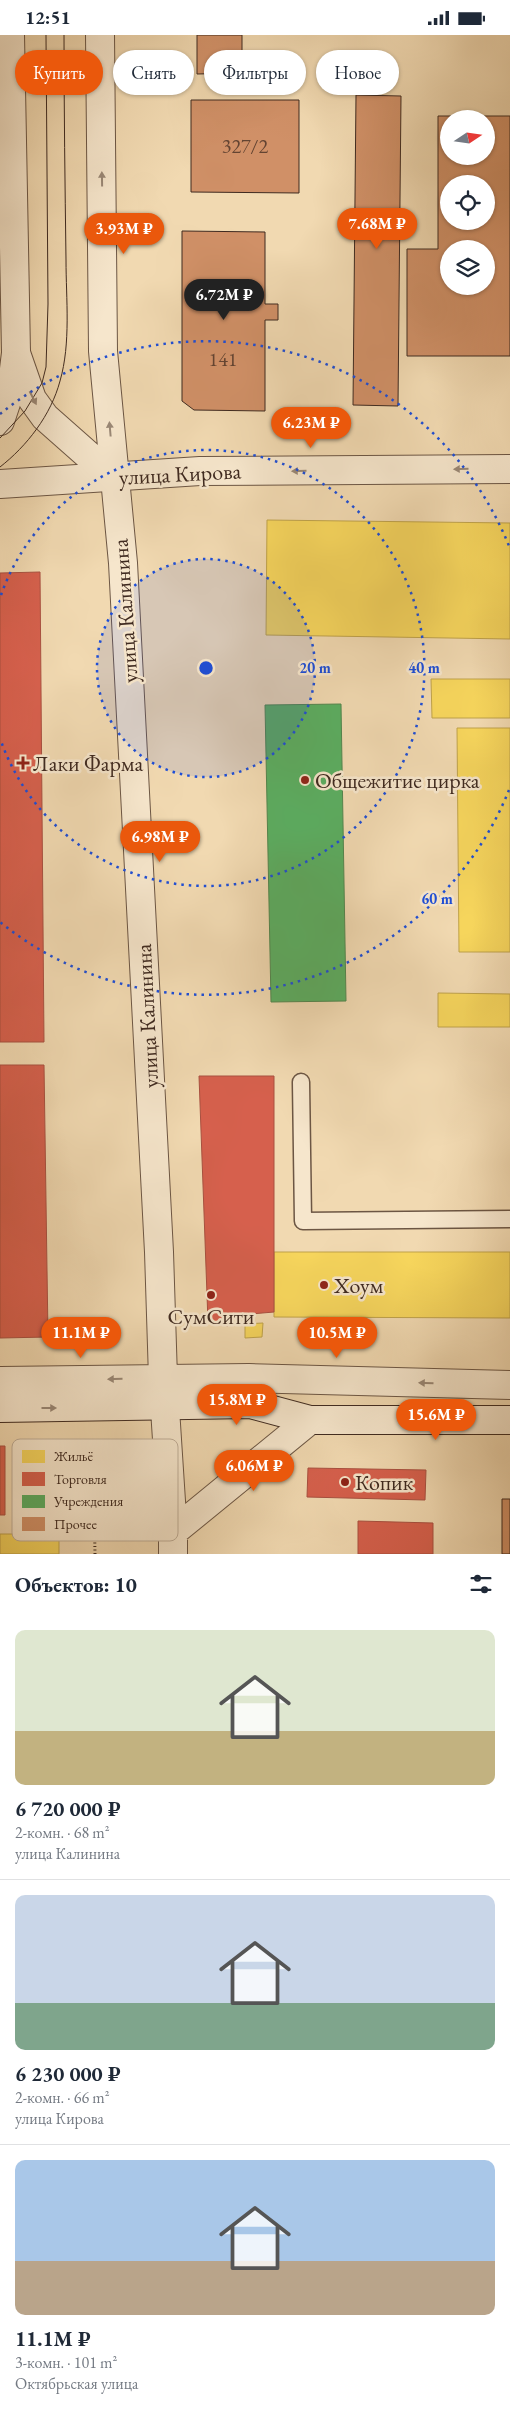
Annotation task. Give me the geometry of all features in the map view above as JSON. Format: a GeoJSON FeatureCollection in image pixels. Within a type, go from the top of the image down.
{"type":"FeatureCollection","features":[{"type":"Feature","properties":{"kind":"street"},"geometry":{"type":"LineString","coordinates":[[0,421],[12,385],[16,353],[10,35]]}},
{"type":"Feature","properties":{"kind":"street","name":"улица Калинина"},"geometry":{"type":"LineString","coordinates":[[100,35],[103,351],[124,573],[168,1439]]}},
{"type":"Feature","properties":{"kind":"street"},"geometry":{"type":"LineString","coordinates":[[16,353],[32,399],[45,417],[114,477]]}},
{"type":"Feature","properties":{"kind":"street","name":"улица Кирова"},"geometry":{"type":"LineString","coordinates":[[0,484],[200,471],[510,469]]}},
{"type":"Feature","properties":{"kind":"street"},"geometry":{"type":"LineString","coordinates":[[0,1381],[249,1378],[510,1385]]}},
{"type":"Feature","properties":{"kind":"street"},"geometry":{"type":"LineString","coordinates":[[0,1409],[250,1404],[310,1420],[510,1420]]}},
{"type":"Feature","properties":{"kind":"street"},"geometry":{"type":"LineString","coordinates":[[178,1539],[310,1420]]}},
{"type":"Feature","properties":{"kind":"lane"},"geometry":{"type":"LineString","coordinates":[[301,1082],[303,1221],[510,1219]]}},
{"type":"Feature","properties":{"kind":"path"},"geometry":{"type":"LineString","coordinates":[[95,1541],[95,1554]]}},
{"type":"Feature","properties":{"kind":"building: Жильё"},"geometry":{"type":"Polygon","coordinates":[[[267,520],[510,523],[510,639],[266,635],[267,520]]]}},
{"type":"Feature","properties":{"kind":"building: Жильё"},"geometry":{"type":"Polygon","coordinates":[[[431,679],[510,679],[510,718],[432,718],[431,679]]]}},
{"type":"Feature","properties":{"kind":"building: Жильё"},"geometry":{"type":"Polygon","coordinates":[[[457,728],[510,728],[510,952],[459,952],[457,728]]]}},
{"type":"Feature","properties":{"kind":"building: Жильё"},"geometry":{"type":"Polygon","coordinates":[[[438,993],[510,994],[510,1027],[438,1027],[438,993]]]}},
{"type":"Feature","properties":{"kind":"building: Жильё"},"geometry":{"type":"Polygon","coordinates":[[[274,1252],[510,1252],[510,1318],[274,1317],[274,1252]]]}},
{"type":"Feature","properties":{"kind":"building: Жильё"},"geometry":{"type":"Polygon","coordinates":[[[263,1323],[262,1337],[245,1338],[245,1324],[263,1323]]]}},
{"type":"Feature","properties":{"kind":"building: Жильё"},"geometry":{"type":"Polygon","coordinates":[[[0,1534],[12,1534],[12,1541],[59,1541],[59,1554],[0,1554],[0,1534]]]}},
{"type":"Feature","properties":{"kind":"building: Торговля"},"geometry":{"type":"Polygon","coordinates":[[[40,572],[44,1042],[0,1042],[0,573],[40,572]]]}},
{"type":"Feature","properties":{"kind":"building: Торговля"},"geometry":{"type":"Polygon","coordinates":[[[0,1065],[44,1065],[48,1337],[0,1338],[0,1065]]]}},
{"type":"Feature","properties":{"kind":"building: Торговля"},"geometry":{"type":"Polygon","coordinates":[[[199,1076],[274,1076],[274,1312],[239,1315],[228,1326],[208,1322],[199,1076]]]}},
{"type":"Feature","properties":{"kind":"building: Торговля"},"geometry":{"type":"Polygon","coordinates":[[[0,1446],[5,1446],[5,1515],[0,1515],[0,1446]]]}},
{"type":"Feature","properties":{"kind":"building: Торговля"},"geometry":{"type":"Polygon","coordinates":[[[308,1468],[426,1470],[425,1500],[307,1497],[308,1468]]]}},
{"type":"Feature","properties":{"kind":"building: Торговля"},"geometry":{"type":"Polygon","coordinates":[[[358,1521],[433,1523],[433,1554],[358,1554],[358,1521]]]}},
{"type":"Feature","properties":{"kind":"building: Учреждения","name":"Общежитие цирка"},"geometry":{"type":"Polygon","coordinates":[[[341,704],[346,1001],[271,1002],[265,705],[341,704]]]}},
{"type":"Feature","properties":{"kind":"building: Прочее"},"geometry":{"type":"Polygon","coordinates":[[[197,35],[242,35],[242,50],[204,50],[204,74],[197,74],[197,35]]]}},
{"type":"Feature","properties":{"kind":"building: Прочее"},"geometry":{"type":"Polygon","coordinates":[[[356,95],[401,96],[398,406],[353,405],[356,95]]]}},
{"type":"Feature","properties":{"kind":"building: Прочее"},"geometry":{"type":"Polygon","coordinates":[[[191,100],[299,100],[299,193],[191,192],[191,100]]]}},
{"type":"Feature","properties":{"kind":"building: Прочее"},"geometry":{"type":"Polygon","coordinates":[[[438,116],[440,116],[440,165],[495,165],[495,116],[510,116],[510,356],[407,356],[407,249],[438,249],[438,116]]]}},
{"type":"Feature","properties":{"kind":"building: Прочее"},"geometry":{"type":"Polygon","coordinates":[[[182,231],[265,232],[265,304],[278,304],[278,320],[265,320],[265,411],[194,410],[182,401],[182,231]]]}},
{"type":"Feature","properties":{"kind":"building: Прочее"},"geometry":{"type":"Polygon","coordinates":[[[502,1499],[510,1499],[510,1554],[502,1554],[502,1499]]]}},
{"type":"Feature","properties":{"kind":"tram line"},"geometry":{"type":"LineString","coordinates":[[0,438],[25,411],[42,383],[46,367],[48,304],[46,35]]}},
{"type":"Feature","properties":{"kind":"tram line"},"geometry":{"type":"LineString","coordinates":[[0,467],[28,440],[51,406],[60,381],[66,352],[64,35]]}},
{"type":"Feature","properties":{"kind":"place","name":"Лаки Фарма"},"geometry":{"type":"Point","coordinates":[23,763]}},
{"type":"Feature","properties":{"kind":"place","name":"Общежитие цирка"},"geometry":{"type":"Point","coordinates":[305,780]}},
{"type":"Feature","properties":{"kind":"place","name":"Хоум"},"geometry":{"type":"Point","coordinates":[324,1285]}},
{"type":"Feature","properties":{"kind":"place","name":"СумСити"},"geometry":{"type":"Point","coordinates":[211,1295]}},
{"type":"Feature","properties":{"kind":"place","name":"Копик"},"geometry":{"type":"Point","coordinates":[345,1482]}}]}
